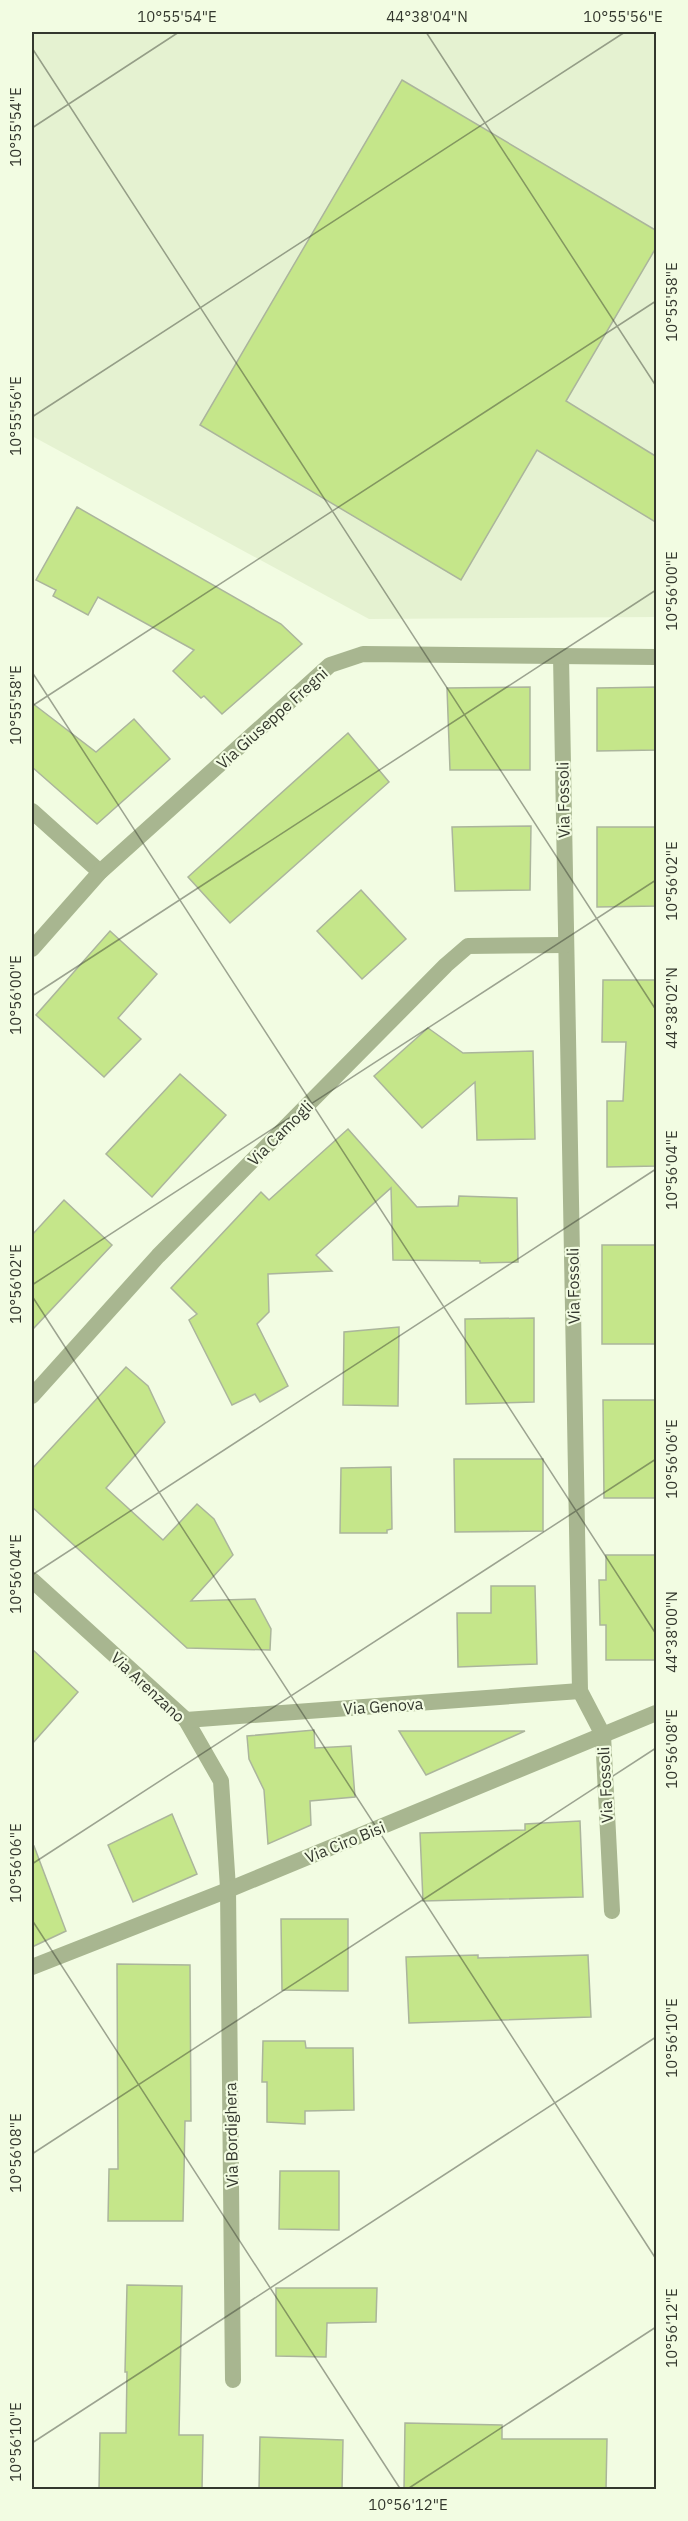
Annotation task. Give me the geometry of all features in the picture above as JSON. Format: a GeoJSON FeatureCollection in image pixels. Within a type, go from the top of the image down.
{"type":"FeatureCollection","features":[{"type":"Feature","properties":{"kind":"street","name":"Via Giuseppe Fregni"},"geometry":{"type":"LineString","coordinates":[[32,949],[100,873],[330,665],[363,654],[657,657]]}},
{"type":"Feature","properties":{"kind":"street","name":"Via Fossoli"},"geometry":{"type":"LineString","coordinates":[[561,656],[580,1691],[603,1735],[612,1911]]}},
{"type":"Feature","properties":{"kind":"street"},"geometry":{"type":"LineString","coordinates":[[32,811],[100,873]]}},
{"type":"Feature","properties":{"kind":"street","name":"Via Camogli"},"geometry":{"type":"LineString","coordinates":[[32,1396],[158,1256],[446,965],[468,946],[566,945]]}},
{"type":"Feature","properties":{"kind":"street","name":"Via Arenzano"},"geometry":{"type":"LineString","coordinates":[[32,1580],[186,1720],[221,1781],[228,1890]]}},
{"type":"Feature","properties":{"kind":"street","name":"Via Genova"},"geometry":{"type":"LineString","coordinates":[[186,1720],[580,1691]]}},
{"type":"Feature","properties":{"kind":"street","name":"Via Ciro Bisi"},"geometry":{"type":"LineString","coordinates":[[32,1967],[228,1890],[657,1713]]}},
{"type":"Feature","properties":{"kind":"street","name":"Via Bordighera"},"geometry":{"type":"LineString","coordinates":[[228,1890],[233,2380]]}},
{"type":"Feature","properties":{"kind":"shaded area"},"geometry":{"type":"Polygon","coordinates":[[[32,32],[656,32],[656,617],[369,619],[32,436],[32,32]]]}},
{"type":"Feature","properties":{"kind":"building"},"geometry":{"type":"Polygon","coordinates":[[[402,80],[657,231],[657,246],[566,401],[657,457],[657,523],[537,450],[461,580],[200,425],[402,80]]]}},
{"type":"Feature","properties":{"kind":"building"},"geometry":{"type":"Polygon","coordinates":[[[77,507],[281,624],[302,644],[222,714],[204,696],[201,698],[173,671],[194,650],[98,597],[88,615],[53,596],[56,590],[36,580],[77,507]]]}},
{"type":"Feature","properties":{"kind":"building"},"geometry":{"type":"Polygon","coordinates":[[[530,687],[530,770],[450,770],[447,688],[530,687]]]}},
{"type":"Feature","properties":{"kind":"building"},"geometry":{"type":"Polygon","coordinates":[[[657,687],[657,750],[597,751],[597,688],[657,687]]]}},
{"type":"Feature","properties":{"kind":"building"},"geometry":{"type":"Polygon","coordinates":[[[32,703],[96,752],[134,719],[170,759],[97,824],[32,767],[32,703]]]}},
{"type":"Feature","properties":{"kind":"building"},"geometry":{"type":"Polygon","coordinates":[[[348,733],[389,782],[230,923],[188,877],[348,733]]]}},
{"type":"Feature","properties":{"kind":"building"},"geometry":{"type":"Polygon","coordinates":[[[531,826],[530,890],[455,891],[452,827],[531,826]]]}},
{"type":"Feature","properties":{"kind":"building"},"geometry":{"type":"Polygon","coordinates":[[[597,827],[657,827],[657,906],[597,907],[597,827]]]}},
{"type":"Feature","properties":{"kind":"building"},"geometry":{"type":"Polygon","coordinates":[[[361,890],[406,939],[362,979],[317,931],[361,890]]]}},
{"type":"Feature","properties":{"kind":"building"},"geometry":{"type":"Polygon","coordinates":[[[110,931],[157,974],[118,1018],[141,1039],[104,1077],[36,1015],[110,931]]]}},
{"type":"Feature","properties":{"kind":"building"},"geometry":{"type":"Polygon","coordinates":[[[603,980],[657,980],[657,1166],[607,1167],[607,1101],[623,1101],[626,1042],[602,1042],[603,980]]]}},
{"type":"Feature","properties":{"kind":"building"},"geometry":{"type":"Polygon","coordinates":[[[428,1028],[463,1053],[533,1051],[535,1139],[477,1140],[475,1082],[422,1128],[374,1076],[428,1028]]]}},
{"type":"Feature","properties":{"kind":"building"},"geometry":{"type":"Polygon","coordinates":[[[180,1074],[226,1115],[152,1197],[106,1154],[180,1074]]]}},
{"type":"Feature","properties":{"kind":"building"},"geometry":{"type":"Polygon","coordinates":[[[348,1129],[417,1207],[458,1206],[459,1196],[517,1198],[518,1262],[393,1260],[391,1188],[316,1255],[332,1271],[268,1274],[269,1312],[257,1324],[288,1386],[260,1402],[255,1394],[232,1405],[189,1320],[197,1314],[171,1288],[261,1192],[269,1200],[348,1129]]]}},
{"type":"Feature","properties":{"kind":"building"},"geometry":{"type":"Polygon","coordinates":[[[64,1200],[112,1245],[32,1330],[32,1235],[64,1200]]]}},
{"type":"Feature","properties":{"kind":"building"},"geometry":{"type":"Polygon","coordinates":[[[602,1245],[657,1245],[657,1344],[602,1344],[602,1245]]]}},
{"type":"Feature","properties":{"kind":"building"},"geometry":{"type":"Polygon","coordinates":[[[534,1318],[534,1402],[466,1404],[465,1319],[534,1318]]]}},
{"type":"Feature","properties":{"kind":"building"},"geometry":{"type":"Polygon","coordinates":[[[399,1327],[398,1406],[343,1405],[344,1332],[399,1327]]]}},
{"type":"Feature","properties":{"kind":"building"},"geometry":{"type":"Polygon","coordinates":[[[126,1367],[148,1386],[165,1422],[106,1488],[163,1540],[197,1504],[214,1519],[233,1555],[191,1601],[255,1599],[271,1629],[270,1650],[187,1648],[32,1507],[32,1469],[126,1367]]]}},
{"type":"Feature","properties":{"kind":"building"},"geometry":{"type":"Polygon","coordinates":[[[603,1400],[657,1400],[657,1498],[604,1498],[603,1400]]]}},
{"type":"Feature","properties":{"kind":"building"},"geometry":{"type":"Polygon","coordinates":[[[454,1459],[543,1459],[543,1531],[455,1532],[454,1459]]]}},
{"type":"Feature","properties":{"kind":"building"},"geometry":{"type":"Polygon","coordinates":[[[391,1467],[392,1529],[387,1530],[387,1533],[340,1533],[341,1468],[391,1467]]]}},
{"type":"Feature","properties":{"kind":"building"},"geometry":{"type":"Polygon","coordinates":[[[606,1555],[657,1555],[656,1660],[606,1660],[606,1625],[600,1625],[599,1580],[606,1580],[606,1555]]]}},
{"type":"Feature","properties":{"kind":"building"},"geometry":{"type":"Polygon","coordinates":[[[491,1586],[535,1586],[537,1664],[458,1667],[457,1613],[491,1613],[491,1586]]]}},
{"type":"Feature","properties":{"kind":"building"},"geometry":{"type":"Polygon","coordinates":[[[32,1649],[78,1692],[32,1744],[32,1649]]]}},
{"type":"Feature","properties":{"kind":"building"},"geometry":{"type":"Polygon","coordinates":[[[314,1730],[315,1748],[351,1746],[355,1797],[310,1801],[311,1825],[268,1844],[264,1790],[249,1759],[247,1736],[314,1730]]]}},
{"type":"Feature","properties":{"kind":"building"},"geometry":{"type":"Polygon","coordinates":[[[399,1731],[525,1731],[426,1775],[399,1731]]]}},
{"type":"Feature","properties":{"kind":"building"},"geometry":{"type":"Polygon","coordinates":[[[172,1814],[197,1874],[133,1902],[108,1845],[172,1814]]]}},
{"type":"Feature","properties":{"kind":"building"},"geometry":{"type":"Polygon","coordinates":[[[580,1821],[583,1897],[423,1901],[420,1833],[525,1830],[525,1824],[580,1821]]]}},
{"type":"Feature","properties":{"kind":"building"},"geometry":{"type":"Polygon","coordinates":[[[34,1846],[66,1931],[32,1947],[32,1847],[34,1846]]]}},
{"type":"Feature","properties":{"kind":"building"},"geometry":{"type":"Polygon","coordinates":[[[281,1919],[348,1919],[348,1991],[282,1990],[281,1919]]]}},
{"type":"Feature","properties":{"kind":"building"},"geometry":{"type":"Polygon","coordinates":[[[478,1955],[478,1958],[588,1955],[591,2017],[409,2023],[406,1957],[478,1955]]]}},
{"type":"Feature","properties":{"kind":"building"},"geometry":{"type":"Polygon","coordinates":[[[117,1964],[190,1965],[191,2121],[185,2121],[183,2221],[108,2221],[109,2169],[118,2169],[117,1964]]]}},
{"type":"Feature","properties":{"kind":"building"},"geometry":{"type":"Polygon","coordinates":[[[263,2041],[305,2041],[306,2048],[353,2048],[354,2110],[305,2111],[305,2124],[267,2122],[267,2082],[262,2082],[263,2041]]]}},
{"type":"Feature","properties":{"kind":"building"},"geometry":{"type":"Polygon","coordinates":[[[280,2171],[339,2171],[339,2230],[279,2229],[280,2171]]]}},
{"type":"Feature","properties":{"kind":"building"},"geometry":{"type":"Polygon","coordinates":[[[127,2285],[182,2286],[179,2435],[203,2435],[202,2490],[99,2490],[100,2433],[126,2433],[127,2285]]]}},
{"type":"Feature","properties":{"kind":"building"},"geometry":{"type":"Polygon","coordinates":[[[276,2288],[377,2288],[376,2322],[327,2323],[326,2357],[276,2356],[276,2288]]]}},
{"type":"Feature","properties":{"kind":"building"},"geometry":{"type":"Polygon","coordinates":[[[405,2423],[502,2425],[502,2439],[607,2439],[606,2490],[404,2490],[405,2423]]]}},
{"type":"Feature","properties":{"kind":"building"},"geometry":{"type":"Polygon","coordinates":[[[260,2437],[343,2440],[342,2490],[259,2490],[260,2437]]]}}]}
